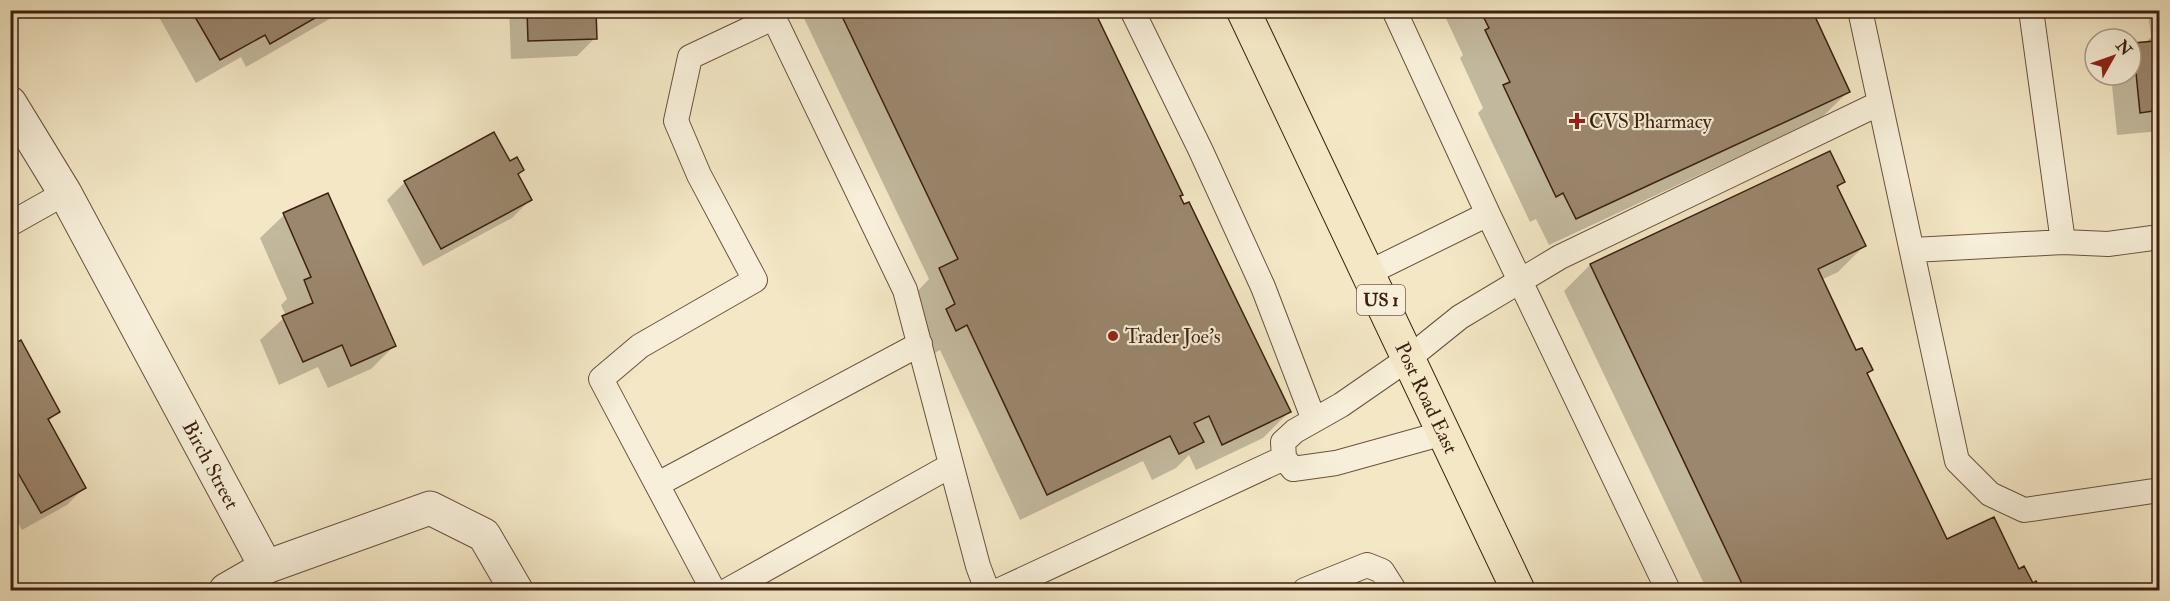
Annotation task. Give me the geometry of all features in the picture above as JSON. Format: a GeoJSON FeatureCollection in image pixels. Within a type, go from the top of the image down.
{"type":"FeatureCollection","features":[{"type":"Feature","properties":{"kind":"main road","name":"Post Road East"},"geometry":{"type":"LineString","coordinates":[[1243,10],[1518,591]]}},
{"type":"Feature","properties":{"kind":"street","name":"Birch Street"},"geometry":{"type":"LineString","coordinates":[[10,103],[65,193],[266,567]]}},
{"type":"Feature","properties":{"kind":"street"},"geometry":{"type":"LineString","coordinates":[[225,591],[266,567],[430,508],[484,535],[516,591]]}},
{"type":"Feature","properties":{"kind":"lane"},"geometry":{"type":"LineString","coordinates":[[1132,10],[1258,277],[1314,420]]}},
{"type":"Feature","properties":{"kind":"lane"},"geometry":{"type":"LineString","coordinates":[[1394,10],[1488,214],[1668,591]]}},
{"type":"Feature","properties":{"kind":"lane"},"geometry":{"type":"LineString","coordinates":[[1860,10],[1957,461],[1990,495],[2024,510],[2160,490]]}},
{"type":"Feature","properties":{"kind":"lane"},"geometry":{"type":"LineString","coordinates":[[2031,10],[2063,242]]}},
{"type":"Feature","properties":{"kind":"lane"},"geometry":{"type":"LineString","coordinates":[[713,591],[601,379],[640,346],[754,280],[699,175],[676,121],[690,57],[771,14],[905,290],[950,466],[987,591]]}},
{"type":"Feature","properties":{"kind":"lane"},"geometry":{"type":"LineString","coordinates":[[1444,433],[1336,463],[1308,468],[1293,469],[1284,458],[1283,442],[1295,431],[1341,405],[1409,358],[1460,317],[1560,257],[1880,103]]}},
{"type":"Feature","properties":{"kind":"lane"},"geometry":{"type":"LineString","coordinates":[[10,224],[65,193]]}},
{"type":"Feature","properties":{"kind":"lane"},"geometry":{"type":"LineString","coordinates":[[1368,273],[1488,214]]}},
{"type":"Feature","properties":{"kind":"lane"},"geometry":{"type":"LineString","coordinates":[[1913,250],[2063,242],[2108,244],[2160,237]]}},
{"type":"Feature","properties":{"kind":"lane"},"geometry":{"type":"LineString","coordinates":[[658,484],[920,344]]}},
{"type":"Feature","properties":{"kind":"lane"},"geometry":{"type":"LineString","coordinates":[[1000,591],[1284,458]]}},
{"type":"Feature","properties":{"kind":"lane"},"geometry":{"type":"LineString","coordinates":[[728,591],[950,466]]}},
{"type":"Feature","properties":{"kind":"lane"},"geometry":{"type":"LineString","coordinates":[[1305,591],[1367,565],[1382,571],[1394,591]]}},
{"type":"Feature","properties":{"kind":"building"},"geometry":{"type":"Polygon","coordinates":[[[191,10],[329,10],[270,44],[265,35],[220,60],[191,10]]]}},
{"type":"Feature","properties":{"kind":"building"},"geometry":{"type":"Polygon","coordinates":[[[527,10],[596,10],[597,39],[528,41],[527,10]]]}},
{"type":"Feature","properties":{"kind":"building"},"geometry":{"type":"Polygon","coordinates":[[[839,10],[1094,10],[1183,195],[1180,196],[1184,204],[1189,202],[1291,412],[1222,445],[1209,416],[1194,423],[1204,442],[1179,454],[1170,436],[1047,495],[967,325],[956,331],[946,309],[955,304],[939,268],[958,259],[839,10]]]}},
{"type":"Feature","properties":{"kind":"building"},"geometry":{"type":"Polygon","coordinates":[[[1480,10],[1812,10],[1850,92],[1576,219],[1563,193],[1556,197],[1503,85],[1510,82],[1485,30],[1489,28],[1480,10]]]}},
{"type":"Feature","properties":{"kind":"building"},"geometry":{"type":"Polygon","coordinates":[[[2160,31],[2160,110],[2140,113],[2137,87],[2143,87],[2143,42],[2155,41],[2154,32],[2160,31]]]}},
{"type":"Feature","properties":{"kind":"building"},"geometry":{"type":"Polygon","coordinates":[[[494,132],[510,161],[517,157],[524,170],[518,174],[532,200],[441,249],[404,181],[494,132]]]}},
{"type":"Feature","properties":{"kind":"building"},"geometry":{"type":"Polygon","coordinates":[[[1830,151],[1845,182],[1837,186],[1866,246],[1818,269],[1856,350],[1862,348],[1873,370],[1867,373],[1947,539],[1994,517],[2019,569],[2024,566],[2033,583],[2036,581],[2041,590],[1745,590],[1590,264],[1830,151]]]}},
{"type":"Feature","properties":{"kind":"building"},"geometry":{"type":"Polygon","coordinates":[[[328,193],[396,346],[351,366],[342,345],[303,362],[282,316],[313,303],[304,280],[311,277],[283,213],[328,193]]]}},
{"type":"Feature","properties":{"kind":"building"},"geometry":{"type":"Polygon","coordinates":[[[21,340],[60,412],[48,419],[86,488],[41,513],[10,459],[10,455],[18,450],[10,435],[10,346],[21,340]]]}},
{"type":"Feature","properties":{"kind":"place","name":"CVS Pharmacy"},"geometry":{"type":"Point","coordinates":[1577,121]}},
{"type":"Feature","properties":{"kind":"place","name":"Trader Joe's"},"geometry":{"type":"Point","coordinates":[1113,336]}}]}
